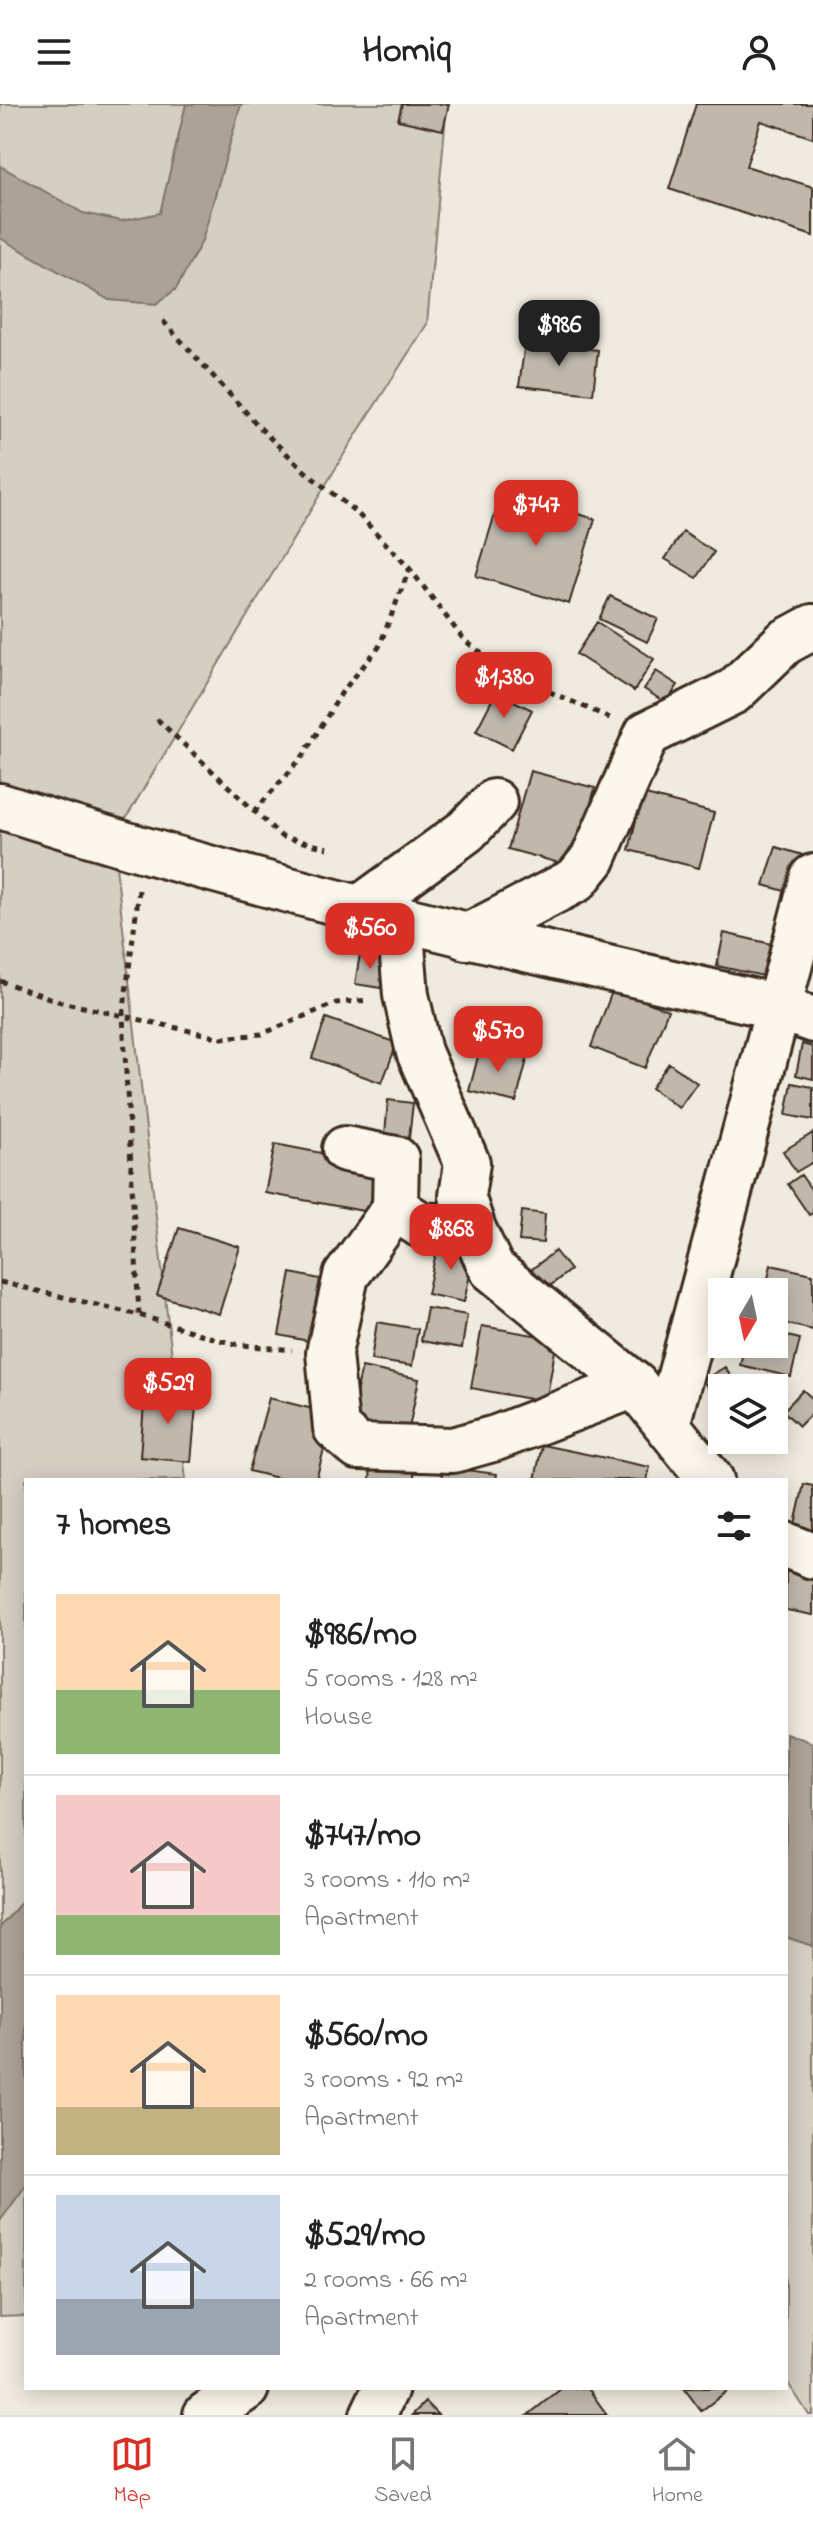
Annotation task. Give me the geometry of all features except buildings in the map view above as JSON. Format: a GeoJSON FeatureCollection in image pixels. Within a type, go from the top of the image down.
{"type":"FeatureCollection","features":[{"type":"Feature","properties":{"kind":"street"},"geometry":{"type":"LineString","coordinates":[[466,937],[576,880],[593,859],[647,734],[734,691],[785,642],[813,627]]}},
{"type":"Feature","properties":{"kind":"street"},"geometry":{"type":"LineString","coordinates":[[380,914],[440,851],[494,802]]}},
{"type":"Feature","properties":{"kind":"street"},"geometry":{"type":"LineString","coordinates":[[0,806],[229,875],[466,937],[796,1013]]}},
{"type":"Feature","properties":{"kind":"street"},"geometry":{"type":"LineString","coordinates":[[667,1425],[796,1013],[813,877]]}},
{"type":"Feature","properties":{"kind":"street"},"geometry":{"type":"LineString","coordinates":[[380,914],[406,995],[419,1052],[467,1163],[462,1196],[492,1269],[635,1385],[709,1478]]}},
{"type":"Feature","properties":{"kind":"street"},"geometry":{"type":"LineString","coordinates":[[345,1149],[396,1159],[395,1208],[346,1276],[329,1353],[336,1428],[358,1447],[453,1450],[496,1438],[635,1385]]}},
{"type":"Feature","properties":{"kind":"street"},"geometry":{"type":"LineString","coordinates":[[395,1208],[421,1225],[473,1229]]}},
{"type":"Feature","properties":{"kind":"street"},"geometry":{"type":"LineString","coordinates":[[788,1546],[813,1556]]}},
{"type":"Feature","properties":{"kind":"street"},"geometry":{"type":"LineString","coordinates":[[206,2415],[243,2390]]}},
{"type":"Feature","properties":{"kind":"street"},"geometry":{"type":"LineString","coordinates":[[373,2415],[385,2390]]}},
{"type":"Feature","properties":{"kind":"path"},"geometry":{"type":"LineString","coordinates":[[163,321],[264,432],[308,474],[357,513],[410,569],[464,640],[511,675],[647,734]]}},
{"type":"Feature","properties":{"kind":"path"},"geometry":{"type":"LineString","coordinates":[[254,812],[303,756],[342,692],[379,647],[410,569]]}},
{"type":"Feature","properties":{"kind":"path"},"geometry":{"type":"LineString","coordinates":[[157,719],[282,837],[328,848]]}},
{"type":"Feature","properties":{"kind":"path"},"geometry":{"type":"LineString","coordinates":[[139,1315],[123,1016],[136,899],[140,886],[151,883]]}},
{"type":"Feature","properties":{"kind":"path"},"geometry":{"type":"LineString","coordinates":[[0,981],[61,1002],[222,1038],[262,1034],[336,1003],[406,995]]}},
{"type":"Feature","properties":{"kind":"path"},"geometry":{"type":"LineString","coordinates":[[0,1282],[139,1315],[233,1344],[329,1353]]}},
{"type":"Feature","properties":{"kind":"shaded area"},"geometry":{"type":"Polygon","coordinates":[[[0,104],[447,104],[427,324],[349,446],[113,840],[186,1478],[24,1478],[24,1899],[0,1927],[0,104]]]}},
{"type":"Feature","properties":{"kind":"shaded area"},"geometry":{"type":"Polygon","coordinates":[[[186,104],[241,104],[202,241],[176,289],[156,304],[109,300],[0,238],[0,166],[83,213],[121,221],[160,213],[186,104]]]}},
{"type":"Feature","properties":{"kind":"shaded area"},"geometry":{"type":"Polygon","coordinates":[[[788,1734],[813,1743],[813,1946],[788,1938],[788,1734]]]}},
{"type":"Feature","properties":{"kind":"shaded area"},"geometry":{"type":"Polygon","coordinates":[[[24,1899],[24,2188],[0,2221],[0,1927],[24,1899]]]}},
{"type":"Feature","properties":{"kind":"shaded area"},"geometry":{"type":"Polygon","coordinates":[[[788,1938],[813,1946],[813,2415],[809,2415],[788,2383],[788,1938]]]}},
{"type":"Feature","properties":{"kind":"shaded area"},"geometry":{"type":"Polygon","coordinates":[[[24,2188],[24,2316],[0,2317],[0,2221],[24,2188]]]}}]}
